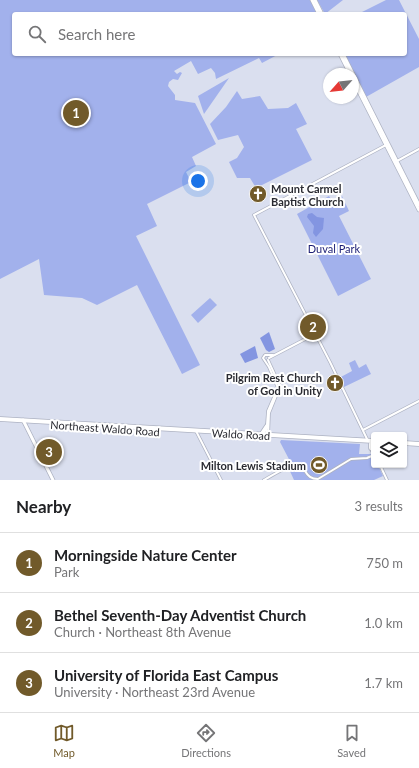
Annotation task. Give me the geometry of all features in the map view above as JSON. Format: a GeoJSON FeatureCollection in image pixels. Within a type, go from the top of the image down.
{"type":"FeatureCollection","features":[{"type":"Feature","properties":{"kind":"highway"},"geometry":{"type":"LineString","coordinates":[[0,420],[24,421]]}},
{"type":"Feature","properties":{"kind":"highway","name":"Northeast Waldo Road"},"geometry":{"type":"LineString","coordinates":[[24,421],[186,433]]}},
{"type":"Feature","properties":{"kind":"highway","name":"Northeast Waldo Road"},"geometry":{"type":"LineString","coordinates":[[47,423],[113,426]]}},
{"type":"Feature","properties":{"kind":"highway","name":"Waldo Road"},"geometry":{"type":"LineString","coordinates":[[113,426],[350,443],[368,441]]}},
{"type":"Feature","properties":{"kind":"highway"},"geometry":{"type":"LineString","coordinates":[[261,435],[267,428],[275,436]]}},
{"type":"Feature","properties":{"kind":"highway","name":"Waldo Road"},"geometry":{"type":"LineString","coordinates":[[186,433],[197,432],[371,442]]}},
{"type":"Feature","properties":{"kind":"highway"},"geometry":{"type":"LineString","coordinates":[[407,443],[419,444]]}},
{"type":"Feature","properties":{"kind":"main road"},"geometry":{"type":"LineString","coordinates":[[314,0],[320,12]]}},
{"type":"Feature","properties":{"kind":"main road"},"geometry":{"type":"LineString","coordinates":[[342,56],[348,68]]}},
{"type":"Feature","properties":{"kind":"main road"},"geometry":{"type":"LineString","coordinates":[[359,88],[417,203],[419,210]]}},
{"type":"Feature","properties":{"kind":"main road"},"geometry":{"type":"LineString","coordinates":[[24,421],[53,480]]}},
{"type":"Feature","properties":{"kind":"street"},"geometry":{"type":"LineString","coordinates":[[371,448],[254,215],[387,144]]}},
{"type":"Feature","properties":{"kind":"street"},"geometry":{"type":"LineString","coordinates":[[396,162],[419,149]]}},
{"type":"Feature","properties":{"kind":"street"},"geometry":{"type":"LineString","coordinates":[[267,437],[268,411],[277,392],[278,385],[268,359],[315,334]]}},
{"type":"Feature","properties":{"kind":"street"},"geometry":{"type":"LineString","coordinates":[[267,437],[267,428],[273,401]]}},
{"type":"Feature","properties":{"kind":"street"},"geometry":{"type":"LineString","coordinates":[[363,430],[419,402]]}},
{"type":"Feature","properties":{"kind":"street"},"geometry":{"type":"LineString","coordinates":[[197,432],[221,480]]}},
{"type":"Feature","properties":{"kind":"street"},"geometry":{"type":"LineString","coordinates":[[264,480],[297,465],[304,469],[309,477],[318,479],[351,459],[367,458],[371,456]]}},
{"type":"Feature","properties":{"kind":"street"},"geometry":{"type":"LineString","coordinates":[[381,468],[387,480]]}},
{"type":"Feature","properties":{"kind":"green space"},"geometry":{"type":"Polygon","coordinates":[[[0,0],[311,0],[317,12],[12,12],[12,56],[275,56],[262,63],[259,58],[216,79],[215,73],[211,68],[198,74],[191,61],[174,71],[177,74],[180,72],[182,73],[178,80],[173,79],[169,82],[168,86],[175,95],[175,100],[195,103],[216,144],[192,157],[196,166],[186,172],[191,182],[147,204],[157,226],[136,236],[200,365],[182,374],[137,285],[97,305],[82,298],[44,295],[39,259],[0,279],[0,0]]]}},
{"type":"Feature","properties":{"kind":"green space"},"geometry":{"type":"Polygon","coordinates":[[[317,0],[343,0],[328,12],[324,12],[317,0]]]}},
{"type":"Feature","properties":{"kind":"green space"},"geometry":{"type":"Polygon","coordinates":[[[386,0],[399,0],[405,12],[362,12],[386,0]]]}},
{"type":"Feature","properties":{"kind":"green space"},"geometry":{"type":"Polygon","coordinates":[[[407,16],[419,39],[419,67],[366,97],[359,83],[359,68],[352,68],[346,56],[407,56],[407,16]]]}},
{"type":"Feature","properties":{"kind":"green space"},"geometry":{"type":"Polygon","coordinates":[[[229,78],[204,114],[198,96],[229,78]]]}},
{"type":"Feature","properties":{"kind":"green space"},"geometry":{"type":"Polygon","coordinates":[[[237,91],[242,99],[260,96],[268,109],[288,108],[296,103],[307,124],[296,129],[312,160],[256,188],[250,178],[237,178],[229,162],[237,158],[244,147],[238,135],[218,140],[210,124],[226,107],[237,91]]]}},
{"type":"Feature","properties":{"kind":"green space","name":"Duval Park"},"geometry":{"type":"Polygon","coordinates":[[[329,196],[332,201],[342,196],[349,211],[339,216],[371,279],[338,296],[297,214],[329,196]]]}},
{"type":"Feature","properties":{"kind":"green space"},"geometry":{"type":"Polygon","coordinates":[[[210,298],[217,305],[198,323],[191,315],[210,298]]]}},
{"type":"Feature","properties":{"kind":"green space"},"geometry":{"type":"Polygon","coordinates":[[[355,360],[359,368],[366,364],[371,374],[344,387],[339,378],[352,371],[349,363],[355,360]]]}},
{"type":"Feature","properties":{"kind":"green space"},"geometry":{"type":"Polygon","coordinates":[[[281,440],[360,444],[359,454],[371,454],[371,468],[379,468],[383,476],[374,480],[294,480],[289,469],[292,465],[280,442],[281,440]]]}},
{"type":"Feature","properties":{"kind":"shaded area"},"geometry":{"type":"Polygon","coordinates":[[[312,213],[317,217],[324,218],[323,229],[316,237],[313,233],[314,226],[307,217],[308,214],[312,213]]]}},
{"type":"Feature","properties":{"kind":"shaded area"},"geometry":{"type":"Polygon","coordinates":[[[269,332],[275,349],[269,352],[266,350],[260,338],[269,332]]]}},
{"type":"Feature","properties":{"kind":"shaded area"},"geometry":{"type":"Polygon","coordinates":[[[255,346],[258,358],[245,363],[240,354],[255,346]]]}},
{"type":"Feature","properties":{"kind":"place","name":"Morningside Nature Center"},"geometry":{"type":"Point","coordinates":[76,113]}},
{"type":"Feature","properties":{"kind":"place","name":"Mount Carmel Baptist Church"},"geometry":{"type":"Point","coordinates":[258,194]}},
{"type":"Feature","properties":{"kind":"place","name":"Bethel Seventh-Day Adventist Church"},"geometry":{"type":"Point","coordinates":[313,327]}},
{"type":"Feature","properties":{"kind":"place","name":"Pilgrim Rest Church of God in Unity"},"geometry":{"type":"Point","coordinates":[335,383]}},
{"type":"Feature","properties":{"kind":"place","name":"University of Florida East Campus"},"geometry":{"type":"Point","coordinates":[49,452]}},
{"type":"Feature","properties":{"kind":"place","name":"Milton Lewis Stadium"},"geometry":{"type":"Point","coordinates":[319,465]}}]}
